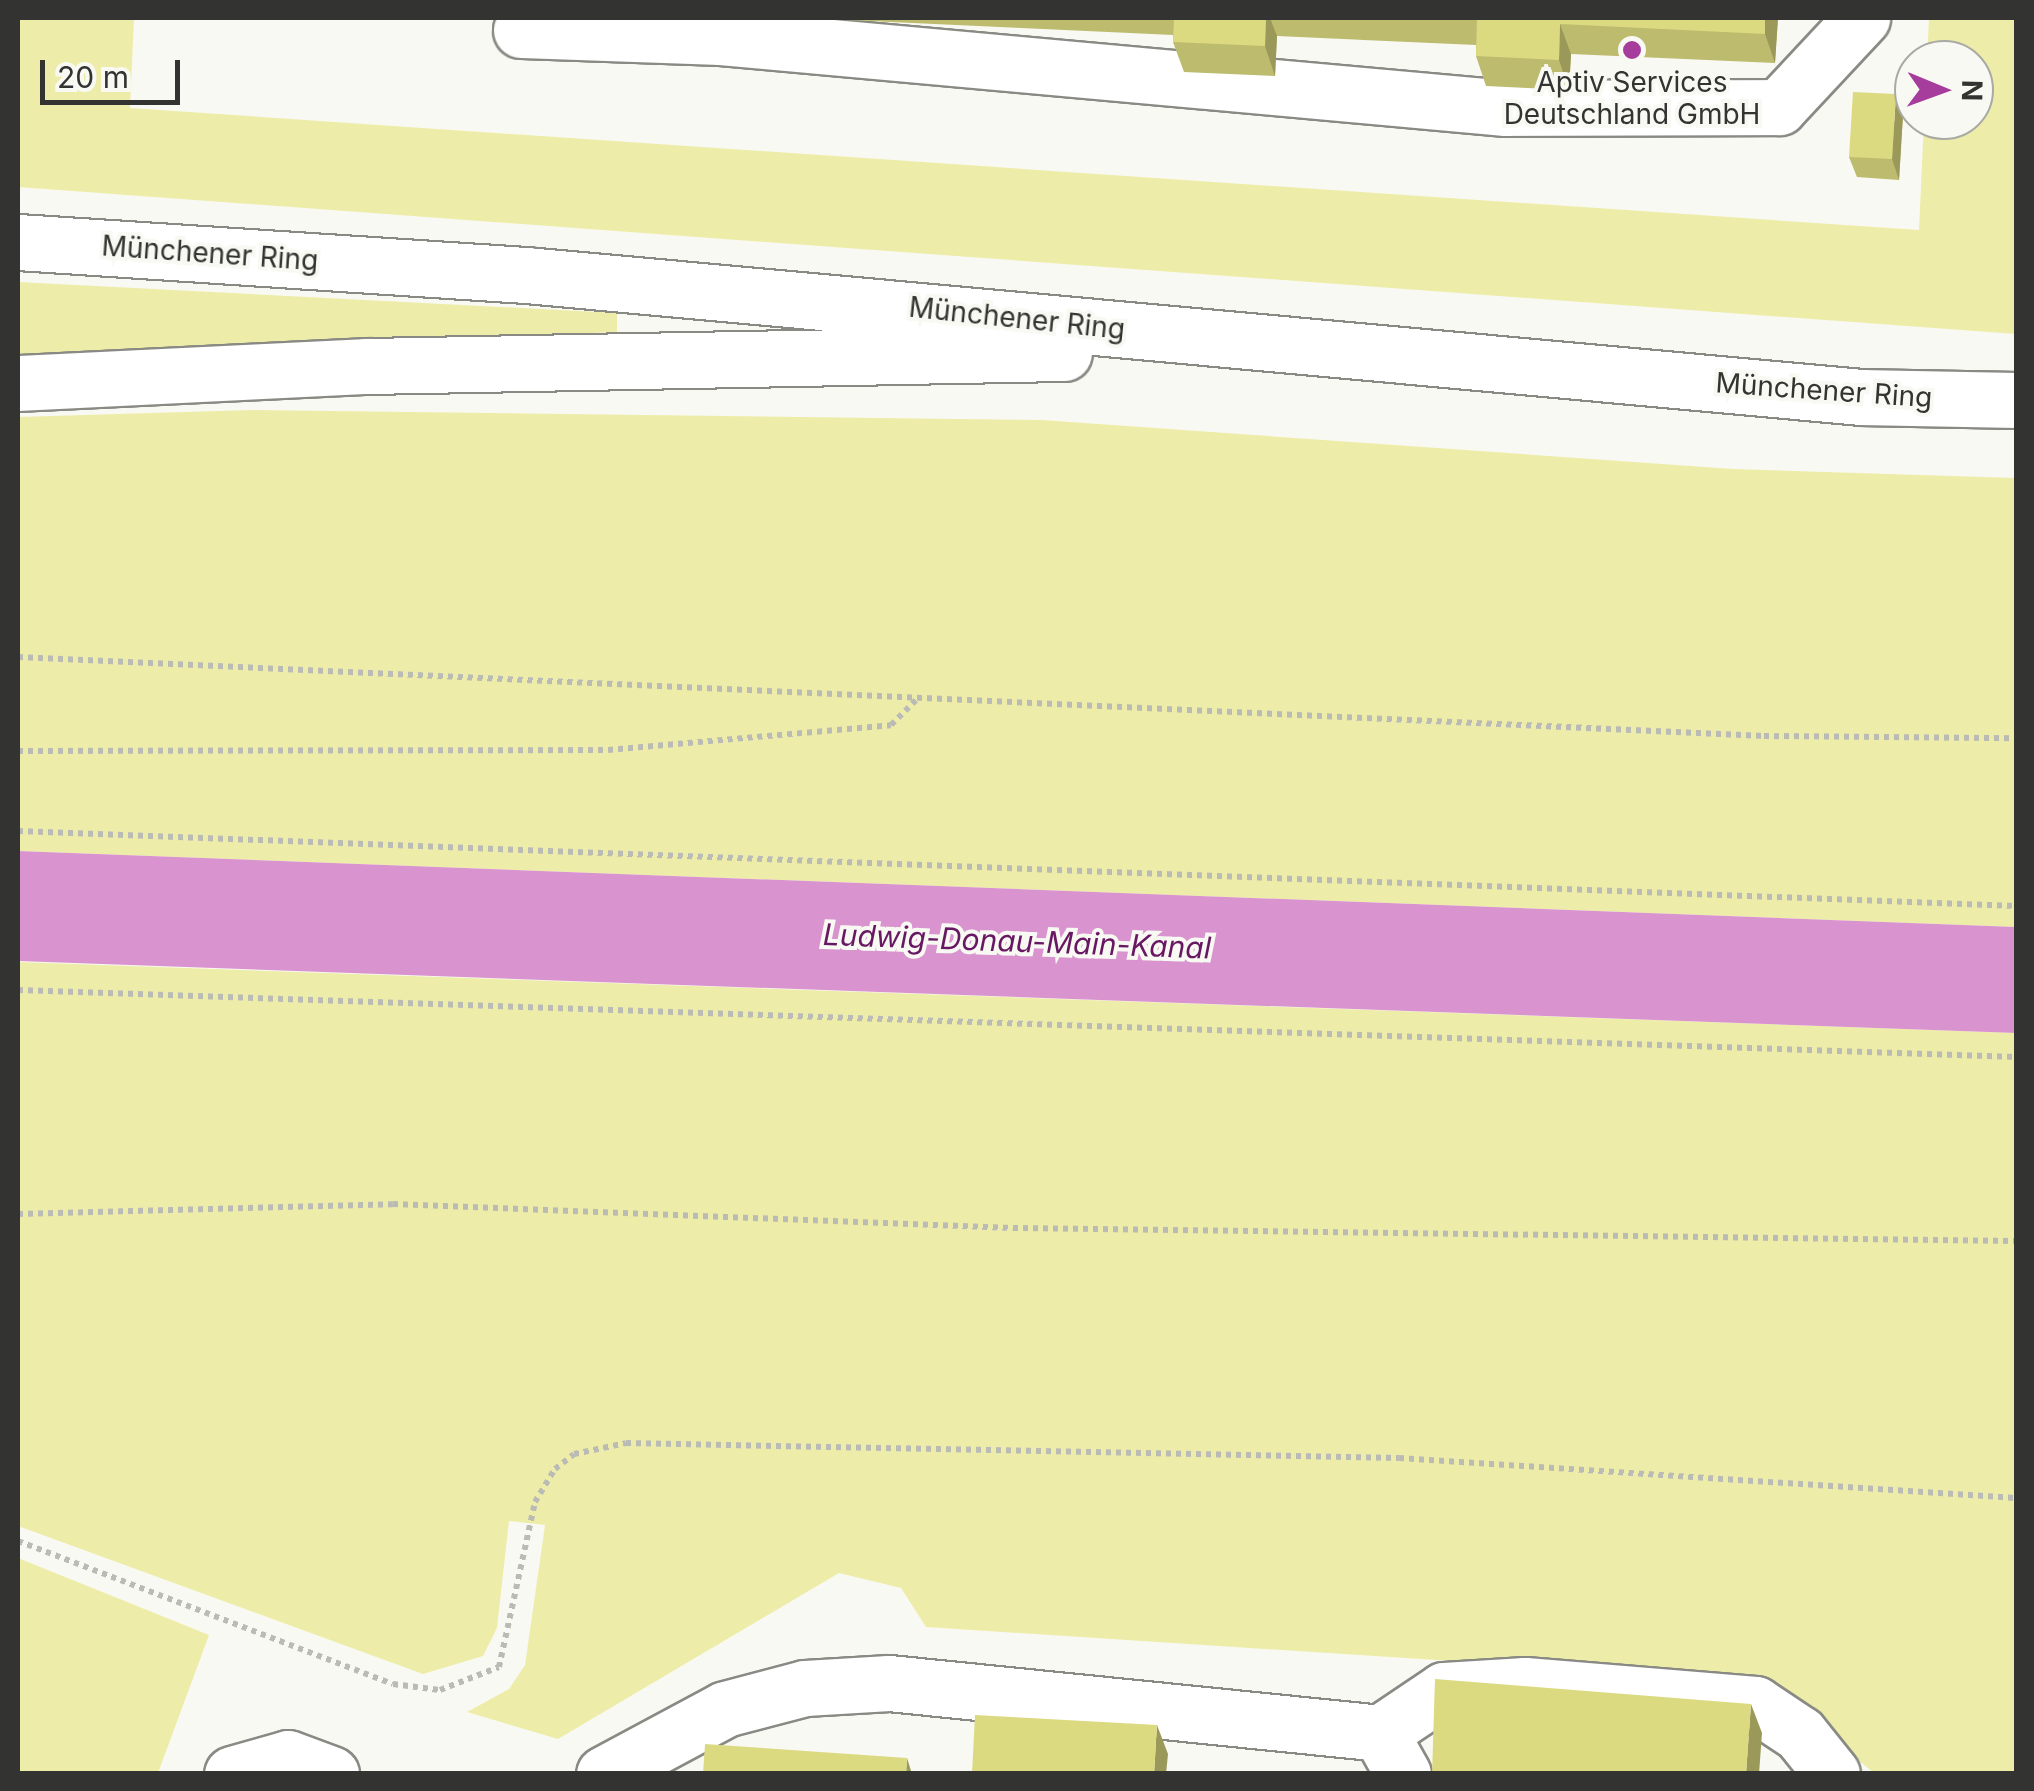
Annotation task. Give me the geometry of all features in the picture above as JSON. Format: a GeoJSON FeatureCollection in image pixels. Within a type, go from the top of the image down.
{"type":"FeatureCollection","features":[{"type":"Feature","properties":{"kind":"main road"},"geometry":{"type":"LineString","coordinates":[[520,30],[721,28],[1506,108],[1778,107],[1862,18]]}},
{"type":"Feature","properties":{"kind":"main road","name":"Münchener Ring"},"geometry":{"type":"LineString","coordinates":[[18,242],[546,277],[1861,397],[2016,400]]}},
{"type":"Feature","properties":{"kind":"main road"},"geometry":{"type":"LineString","coordinates":[[18,383],[662,357],[1310,348]]}},
{"type":"Feature","properties":{"kind":"main road"},"geometry":{"type":"LineString","coordinates":[[1861,397],[2016,428]]}},
{"type":"Feature","properties":{"kind":"main road"},"geometry":{"type":"LineString","coordinates":[[604,1774],[725,1709],[804,1688],[872,1684],[1391,1754],[1444,1690],[1525,1685],[1755,1704],[1800,1734],[1832,1774]]}},
{"type":"Feature","properties":{"kind":"main road"},"geometry":{"type":"LineString","coordinates":[[232,1774],[288,1758],[331,1774]]}},
{"type":"Feature","properties":{"kind":"path"},"geometry":{"type":"LineString","coordinates":[[18,657],[1764,736],[2016,738]]}},
{"type":"Feature","properties":{"kind":"path"},"geometry":{"type":"LineString","coordinates":[[18,751],[608,750],[891,726],[920,696]]}},
{"type":"Feature","properties":{"kind":"path"},"geometry":{"type":"LineString","coordinates":[[18,831],[2016,906]]}},
{"type":"Feature","properties":{"kind":"path"},"geometry":{"type":"LineString","coordinates":[[18,990],[2016,1057]]}},
{"type":"Feature","properties":{"kind":"path"},"geometry":{"type":"LineString","coordinates":[[18,1214],[393,1204],[1013,1228],[2016,1241]]}},
{"type":"Feature","properties":{"kind":"path"},"geometry":{"type":"LineString","coordinates":[[18,1541],[393,1684],[440,1690],[499,1667],[535,1502],[554,1469],[574,1454],[626,1443],[1398,1458],[2016,1498]]}},
{"type":"Feature","properties":{"kind":"green space"},"geometry":{"type":"Polygon","coordinates":[[[18,18],[134,18],[130,108],[1919,230],[1923,140],[1994,140],[1994,40],[1928,40],[1929,18],[2016,18],[2016,334],[18,187],[18,18]]]}},
{"type":"Feature","properties":{"kind":"green space"},"geometry":{"type":"Polygon","coordinates":[[[18,282],[617,313],[617,332],[18,357],[18,282]]]}},
{"type":"Feature","properties":{"kind":"green space"},"geometry":{"type":"Polygon","coordinates":[[[251,410],[1042,420],[1733,469],[2016,478],[2016,927],[18,851],[18,417],[251,410]]]}},
{"type":"Feature","properties":{"kind":"green space"},"geometry":{"type":"Polygon","coordinates":[[[18,962],[2016,1033],[2016,1773],[1874,1773],[1761,1681],[926,1627],[901,1588],[839,1573],[558,1739],[467,1712],[509,1689],[525,1665],[545,1525],[509,1521],[497,1628],[483,1656],[423,1674],[18,1526],[18,962]]]}},
{"type":"Feature","properties":{"kind":"green space"},"geometry":{"type":"Polygon","coordinates":[[[18,1558],[209,1635],[158,1773],[18,1773],[18,1558]]]}},
{"type":"Feature","properties":{"kind":"water","name":"Ludwig-Donau-Main-Kanal"},"geometry":{"type":"Polygon","coordinates":[[[18,851],[2016,927],[2016,1033],[18,961],[18,851]]]}},
{"type":"Feature","properties":{"kind":"building"},"geometry":{"type":"Polygon","coordinates":[[[1174,18],[1266,18],[1265,46],[1173,42],[1174,18]]]}},
{"type":"Feature","properties":{"kind":"building"},"geometry":{"type":"Polygon","coordinates":[[[1477,18],[1765,18],[1765,34],[1560,24],[1559,60],[1476,56],[1477,18]]]}},
{"type":"Feature","properties":{"kind":"building"},"geometry":{"type":"Polygon","coordinates":[[[1853,92],[1894,94],[1892,159],[1849,157],[1853,92]]]}},
{"type":"Feature","properties":{"kind":"building"},"geometry":{"type":"Polygon","coordinates":[[[1435,1679],[1751,1704],[1746,1774],[1432,1774],[1435,1679]]]}},
{"type":"Feature","properties":{"kind":"building"},"geometry":{"type":"Polygon","coordinates":[[[975,1715],[1157,1725],[1154,1774],[972,1774],[975,1715]]]}},
{"type":"Feature","properties":{"kind":"building"},"geometry":{"type":"Polygon","coordinates":[[[705,1744],[907,1758],[906,1774],[703,1774],[705,1744]]]}},
{"type":"Feature","properties":{"kind":"place","name":"Aptiv Services Deutschland GmbH"},"geometry":{"type":"Point","coordinates":[1632,50]}}]}
